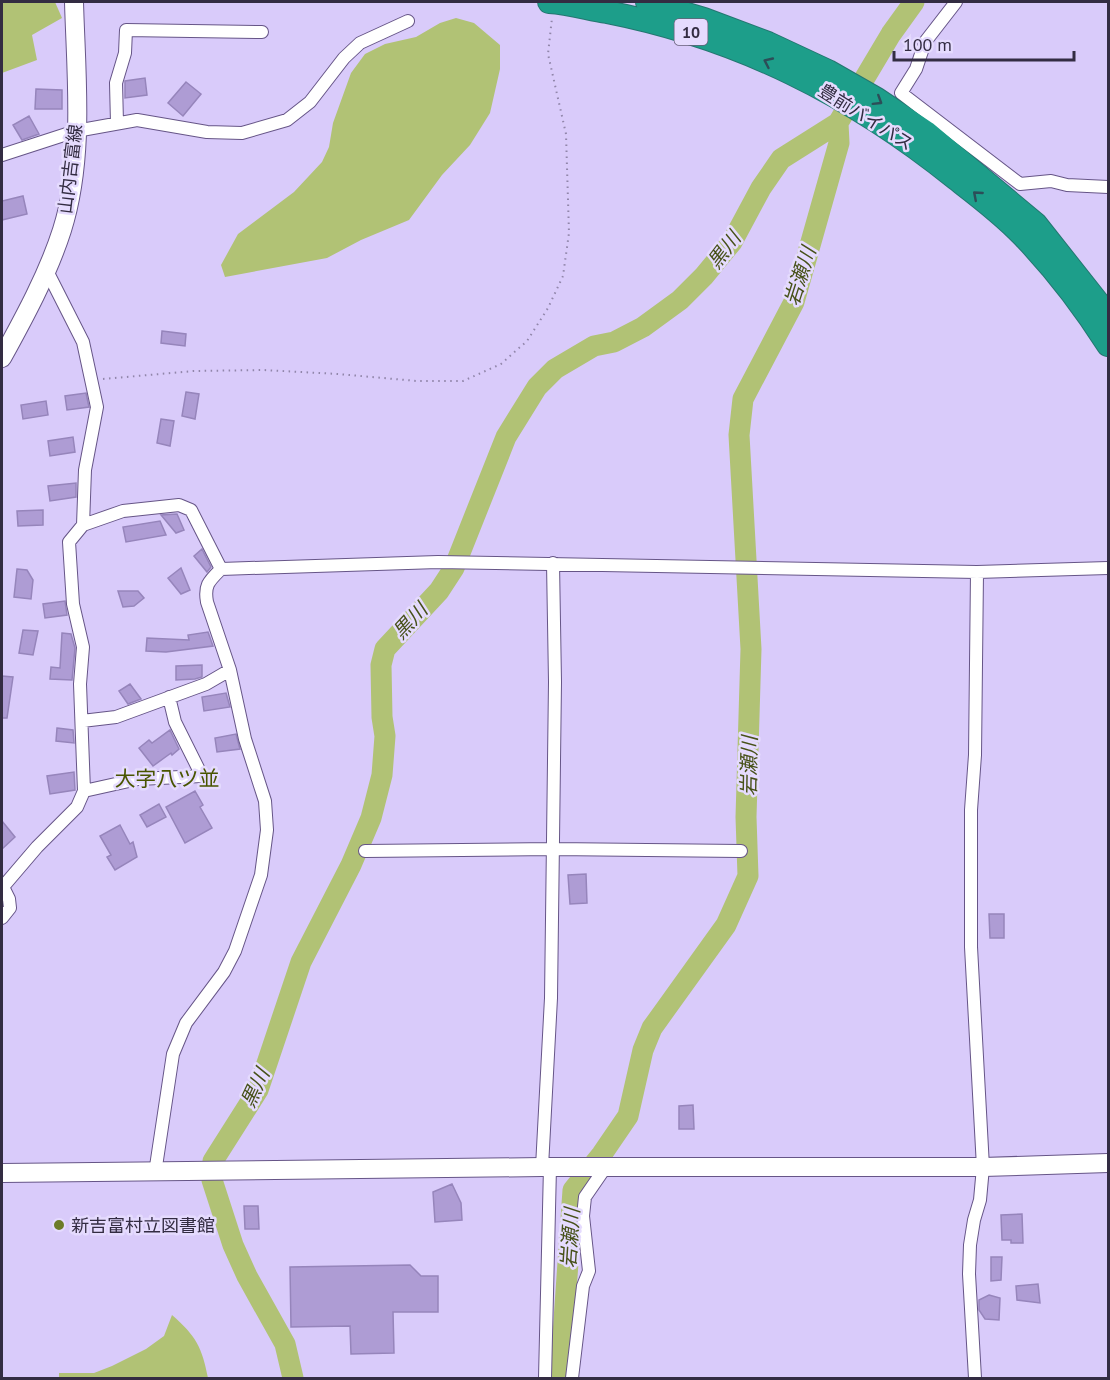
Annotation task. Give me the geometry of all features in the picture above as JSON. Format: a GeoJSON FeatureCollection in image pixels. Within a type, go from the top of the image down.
{"type":"FeatureCollection","features":[{"type":"Feature","properties":{"kind":"highway","name":"豊前バイパス"},"geometry":{"type":"LineString","coordinates":[[551,2],[641,19],[695,33],[877,99],[926,132],[1028,229],[1108,315]]}},
{"type":"Feature","properties":{"kind":"highway","name":"豊前バイパス"},"geometry":{"type":"LineString","coordinates":[[647,2],[704,19],[768,43],[824,79]]}},
{"type":"Feature","properties":{"kind":"highway","name":"豊前バイパス"},"geometry":{"type":"LineString","coordinates":[[1028,229],[1108,345]]}},
{"type":"Feature","properties":{"kind":"street","name":"山内吉富線"},"geometry":{"type":"LineString","coordinates":[[2,358],[46,269],[62,230],[71,186],[76,131],[74,2]]}},
{"type":"Feature","properties":{"kind":"street"},"geometry":{"type":"LineString","coordinates":[[956,2],[925,42],[916,69],[901,93],[1020,184],[1051,181],[1067,185],[1108,187]]}},
{"type":"Feature","properties":{"kind":"street"},"geometry":{"type":"LineString","coordinates":[[2,155],[76,131],[137,120],[207,132],[242,133],[287,120],[310,102],[344,58],[360,43],[408,21]]}},
{"type":"Feature","properties":{"kind":"street"},"geometry":{"type":"LineString","coordinates":[[117,123],[116,83],[125,53],[126,30],[262,32]]}},
{"type":"Feature","properties":{"kind":"street"},"geometry":{"type":"LineString","coordinates":[[46,269],[83,342],[97,407],[85,470],[83,525]]}},
{"type":"Feature","properties":{"kind":"street"},"geometry":{"type":"LineString","coordinates":[[2,918],[10,908],[9,899],[2,887],[37,847],[77,807],[84,791],[80,684],[83,647],[73,604],[69,542],[83,525],[123,511],[179,505],[191,510],[221,569]]}},
{"type":"Feature","properties":{"kind":"street"},"geometry":{"type":"LineString","coordinates":[[155,1173],[173,1054],[186,1023],[224,972],[235,951],[265,858],[266,801],[245,739],[230,670],[205,590],[210,580],[221,569],[438,562],[977,573],[1108,568]]}},
{"type":"Feature","properties":{"kind":"street"},"geometry":{"type":"LineString","coordinates":[[545,1378],[546,1167],[552,998],[554,563]]}},
{"type":"Feature","properties":{"kind":"street"},"geometry":{"type":"LineString","coordinates":[[975,1378],[969,1274],[970,1245],[980,1200],[983,1167],[971,947],[971,810],[975,755],[977,573]]}},
{"type":"Feature","properties":{"kind":"street"},"geometry":{"type":"LineString","coordinates":[[82,721],[116,717],[206,684],[230,670]]}},
{"type":"Feature","properties":{"kind":"street"},"geometry":{"type":"LineString","coordinates":[[84,791],[138,779],[202,776],[175,722],[169,698]]}},
{"type":"Feature","properties":{"kind":"street"},"geometry":{"type":"LineString","coordinates":[[365,851],[553,849],[741,851]]}},
{"type":"Feature","properties":{"kind":"street"},"geometry":{"type":"LineString","coordinates":[[2,1173],[546,1167],[983,1167],[1108,1163]]}},
{"type":"Feature","properties":{"kind":"street"},"geometry":{"type":"LineString","coordinates":[[572,1378],[583,1286],[589,1271],[583,1216],[585,1197],[600,1168]]}},
{"type":"Feature","properties":{"kind":"path"},"geometry":{"type":"LineString","coordinates":[[92,380],[194,371],[262,370],[417,381],[463,381],[501,364],[527,341],[548,308],[563,276],[569,233],[566,135],[548,54],[551,2]]}},
{"type":"Feature","properties":{"kind":"shaded area"},"geometry":{"type":"Polygon","coordinates":[[[2,2],[55,2],[62,18],[32,35],[37,60],[2,73],[2,2]]]}},
{"type":"Feature","properties":{"kind":"shaded area"},"geometry":{"type":"Polygon","coordinates":[[[456,18],[474,23],[500,45],[500,69],[490,113],[470,145],[442,175],[409,220],[361,240],[327,258],[225,277],[221,265],[238,234],[294,192],[322,162],[329,147],[333,123],[351,73],[365,54],[385,44],[416,37],[440,23],[456,18]]]}},
{"type":"Feature","properties":{"kind":"shaded area"},"geometry":{"type":"Polygon","coordinates":[[[172,1315],[187,1329],[197,1343],[208,1378],[59,1378],[59,1373],[94,1373],[146,1349],[164,1336],[172,1315]]]}},
{"type":"Feature","properties":{"kind":"building"},"geometry":{"type":"Polygon","coordinates":[[[145,78],[147,95],[125,98],[125,81],[145,78]]]}},
{"type":"Feature","properties":{"kind":"building"},"geometry":{"type":"Polygon","coordinates":[[[186,82],[201,94],[183,116],[168,103],[186,82]]]}},
{"type":"Feature","properties":{"kind":"building"},"geometry":{"type":"Polygon","coordinates":[[[36,89],[62,90],[62,109],[35,109],[36,89]]]}},
{"type":"Feature","properties":{"kind":"building"},"geometry":{"type":"Polygon","coordinates":[[[29,116],[39,134],[22,140],[13,125],[29,116]]]}},
{"type":"Feature","properties":{"kind":"building"},"geometry":{"type":"Polygon","coordinates":[[[23,196],[27,214],[2,220],[2,201],[23,196]]]}},
{"type":"Feature","properties":{"kind":"building"},"geometry":{"type":"Polygon","coordinates":[[[162,331],[186,334],[185,346],[161,343],[162,331]]]}},
{"type":"Feature","properties":{"kind":"building"},"geometry":{"type":"Polygon","coordinates":[[[186,392],[199,394],[195,419],[182,416],[186,392]]]}},
{"type":"Feature","properties":{"kind":"building"},"geometry":{"type":"Polygon","coordinates":[[[86,393],[89,407],[67,410],[65,396],[86,393]]]}},
{"type":"Feature","properties":{"kind":"building"},"geometry":{"type":"Polygon","coordinates":[[[46,401],[48,415],[23,419],[21,405],[46,401]]]}},
{"type":"Feature","properties":{"kind":"building"},"geometry":{"type":"Polygon","coordinates":[[[161,419],[174,421],[170,446],[157,443],[161,419]]]}},
{"type":"Feature","properties":{"kind":"building"},"geometry":{"type":"Polygon","coordinates":[[[73,437],[75,452],[50,456],[48,441],[73,437]]]}},
{"type":"Feature","properties":{"kind":"building"},"geometry":{"type":"Polygon","coordinates":[[[76,483],[76,497],[50,501],[48,486],[76,483]]]}},
{"type":"Feature","properties":{"kind":"building"},"geometry":{"type":"Polygon","coordinates":[[[43,510],[43,525],[18,526],[17,511],[43,510]]]}},
{"type":"Feature","properties":{"kind":"building"},"geometry":{"type":"Polygon","coordinates":[[[177,514],[184,530],[176,533],[161,515],[177,514]]]}},
{"type":"Feature","properties":{"kind":"building"},"geometry":{"type":"Polygon","coordinates":[[[160,521],[166,535],[126,542],[123,527],[160,521]]]}},
{"type":"Feature","properties":{"kind":"building"},"geometry":{"type":"Polygon","coordinates":[[[202,549],[211,567],[207,572],[194,556],[202,549]]]}},
{"type":"Feature","properties":{"kind":"building"},"geometry":{"type":"Polygon","coordinates":[[[181,568],[190,590],[181,594],[168,578],[181,568]]]}},
{"type":"Feature","properties":{"kind":"building"},"geometry":{"type":"Polygon","coordinates":[[[17,569],[27,570],[33,580],[31,599],[14,597],[17,569]]]}},
{"type":"Feature","properties":{"kind":"building"},"geometry":{"type":"Polygon","coordinates":[[[118,591],[138,591],[144,598],[134,606],[123,607],[118,591]]]}},
{"type":"Feature","properties":{"kind":"building"},"geometry":{"type":"Polygon","coordinates":[[[65,601],[67,615],[45,618],[43,604],[65,601]]]}},
{"type":"Feature","properties":{"kind":"building"},"geometry":{"type":"Polygon","coordinates":[[[23,630],[38,631],[33,655],[19,653],[23,630]]]}},
{"type":"Feature","properties":{"kind":"building"},"geometry":{"type":"Polygon","coordinates":[[[208,632],[213,646],[166,652],[146,651],[147,638],[189,640],[188,635],[208,632]]]}},
{"type":"Feature","properties":{"kind":"building"},"geometry":{"type":"Polygon","coordinates":[[[62,633],[71,634],[75,648],[72,680],[50,679],[51,667],[60,668],[62,633]]]}},
{"type":"Feature","properties":{"kind":"building"},"geometry":{"type":"Polygon","coordinates":[[[202,665],[202,677],[176,680],[176,666],[202,665]]]}},
{"type":"Feature","properties":{"kind":"building"},"geometry":{"type":"Polygon","coordinates":[[[2,676],[13,677],[7,718],[2,718],[2,676]]]}},
{"type":"Feature","properties":{"kind":"building"},"geometry":{"type":"Polygon","coordinates":[[[130,684],[141,699],[128,704],[119,691],[130,684]]]}},
{"type":"Feature","properties":{"kind":"building"},"geometry":{"type":"Polygon","coordinates":[[[226,693],[230,707],[204,711],[202,697],[226,693]]]}},
{"type":"Feature","properties":{"kind":"building"},"geometry":{"type":"Polygon","coordinates":[[[57,728],[73,730],[74,743],[56,741],[57,728]]]}},
{"type":"Feature","properties":{"kind":"building"},"geometry":{"type":"Polygon","coordinates":[[[170,730],[179,749],[153,766],[139,748],[149,740],[152,743],[170,730]]]}},
{"type":"Feature","properties":{"kind":"building"},"geometry":{"type":"Polygon","coordinates":[[[236,734],[240,749],[217,752],[215,738],[236,734]]]}},
{"type":"Feature","properties":{"kind":"building"},"geometry":{"type":"Polygon","coordinates":[[[74,772],[75,790],[50,794],[47,776],[74,772]]]}},
{"type":"Feature","properties":{"kind":"building"},"geometry":{"type":"Polygon","coordinates":[[[195,791],[203,805],[200,807],[212,828],[185,843],[166,807],[195,791]]]}},
{"type":"Feature","properties":{"kind":"building"},"geometry":{"type":"Polygon","coordinates":[[[159,804],[166,817],[147,827],[140,815],[159,804]]]}},
{"type":"Feature","properties":{"kind":"building"},"geometry":{"type":"Polygon","coordinates":[[[2,821],[15,837],[2,849],[2,821]]]}},
{"type":"Feature","properties":{"kind":"building"},"geometry":{"type":"Polygon","coordinates":[[[120,825],[130,844],[133,842],[137,857],[115,870],[107,857],[111,855],[100,836],[120,825]]]}},
{"type":"Feature","properties":{"kind":"building"},"geometry":{"type":"Polygon","coordinates":[[[586,874],[587,903],[570,904],[568,875],[586,874]]]}},
{"type":"Feature","properties":{"kind":"building"},"geometry":{"type":"Polygon","coordinates":[[[989,914],[1004,914],[1004,938],[990,938],[989,914]]]}},
{"type":"Feature","properties":{"kind":"building"},"geometry":{"type":"Polygon","coordinates":[[[693,1105],[694,1129],[679,1129],[679,1106],[693,1105]]]}},
{"type":"Feature","properties":{"kind":"building"},"geometry":{"type":"Polygon","coordinates":[[[452,1184],[461,1203],[462,1220],[435,1222],[433,1192],[452,1184]]]}},
{"type":"Feature","properties":{"kind":"building"},"geometry":{"type":"Polygon","coordinates":[[[244,1206],[258,1206],[259,1229],[245,1229],[244,1206]]]}},
{"type":"Feature","properties":{"kind":"building"},"geometry":{"type":"Polygon","coordinates":[[[1022,1214],[1023,1243],[1002,1240],[1001,1215],[1022,1214]]]}},
{"type":"Feature","properties":{"kind":"building"},"geometry":{"type":"Polygon","coordinates":[[[991,1257],[1002,1257],[1001,1280],[991,1281],[991,1257]]]}},
{"type":"Feature","properties":{"kind":"building"},"geometry":{"type":"Polygon","coordinates":[[[410,1265],[421,1276],[438,1276],[438,1312],[393,1312],[394,1353],[351,1354],[350,1326],[291,1327],[290,1267],[410,1265]]]}},
{"type":"Feature","properties":{"kind":"building"},"geometry":{"type":"Polygon","coordinates":[[[1038,1284],[1040,1303],[1017,1300],[1016,1286],[1038,1284]]]}},
{"type":"Feature","properties":{"kind":"building"},"geometry":{"type":"Polygon","coordinates":[[[989,1295],[1000,1298],[999,1320],[985,1319],[979,1310],[979,1300],[989,1295]]]}},
{"type":"Feature","properties":{"kind":"waterway","name":"黒川"},"geometry":{"type":"LineString","coordinates":[[293,1378],[285,1344],[247,1276],[233,1245],[212,1180],[213,1161],[258,1090],[301,962],[351,865],[371,818],[382,775],[385,736],[382,717],[381,665],[385,649],[439,591],[454,568],[506,437],[537,387],[555,369],[594,346],[614,342],[643,327],[680,300],[704,276],[732,242],[761,188],[781,159],[838,123],[891,34],[914,2]]}},
{"type":"Feature","properties":{"kind":"waterway","name":"岩瀬川"},"geometry":{"type":"LineString","coordinates":[[560,1378],[573,1190],[602,1154],[628,1116],[643,1050],[652,1028],[726,925],[748,876],[746,817],[751,649],[739,435],[743,399],[794,302],[839,143],[838,123]]}},
{"type":"Feature","properties":{"kind":"place","name":"新吉富村立図書館"},"geometry":{"type":"Point","coordinates":[59,1225]}},
{"type":"Feature","properties":{"kind":"district","name":"大字八ツ並"},"geometry":{"type":"Point","coordinates":[167,778]}}]}
